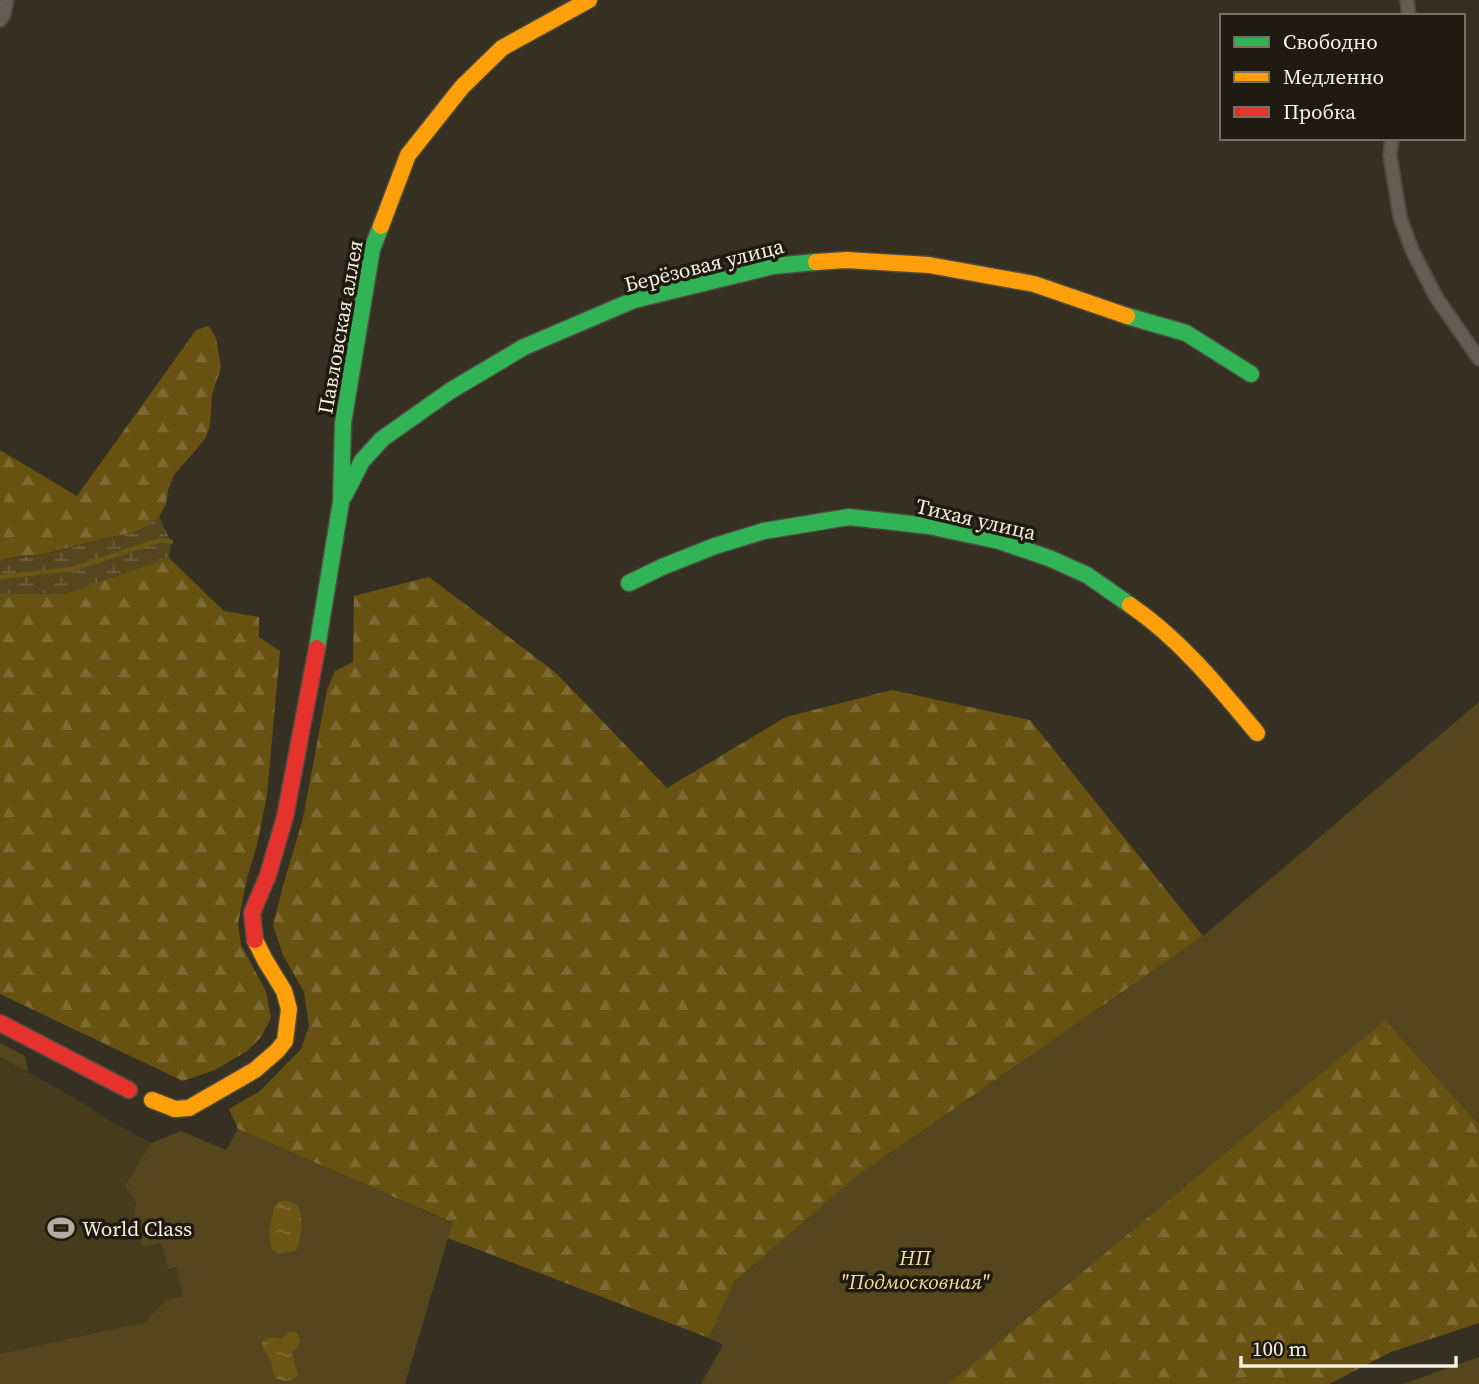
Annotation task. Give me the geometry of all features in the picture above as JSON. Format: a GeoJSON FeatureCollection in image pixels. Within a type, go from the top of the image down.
{"type":"FeatureCollection","features":[{"type":"Feature","properties":{"kind":"street"},"geometry":{"type":"LineString","coordinates":[[0,20],[7,0]]}},
{"type":"Feature","properties":{"kind":"street","name":"Павловская аллея"},"geometry":{"type":"LineString","coordinates":[[341,502],[342,423],[372,250],[408,155],[461,87],[502,48],[589,0]]}},
{"type":"Feature","properties":{"kind":"street"},"geometry":{"type":"LineString","coordinates":[[1392,140],[1390,155],[1400,217],[1412,250],[1436,297],[1479,359]]}},
{"type":"Feature","properties":{"kind":"street","name":"Берёзовая улица"},"geometry":{"type":"LineString","coordinates":[[341,502],[362,461],[382,439],[450,390],[524,346],[634,300],[773,266],[846,260],[929,265],[1034,284],[1138,320],[1186,333],[1251,374]]}},
{"type":"Feature","properties":{"kind":"street"},"geometry":{"type":"LineString","coordinates":[[152,1100],[176,1110],[189,1108],[254,1070],[285,1041],[289,1009],[284,990],[254,940],[252,913],[268,875],[285,817],[341,502]]}},
{"type":"Feature","properties":{"kind":"street","name":"Тихая улица"},"geometry":{"type":"LineString","coordinates":[[629,583],[715,546],[764,531],[849,517],[929,526],[999,541],[1049,558],[1087,575],[1141,612],[1216,683],[1257,733]]}},
{"type":"Feature","properties":{"kind":"street"},"geometry":{"type":"LineString","coordinates":[[0,1023],[129,1090]]}},
{"type":"Feature","properties":{"kind":"shaded area"},"geometry":{"type":"Polygon","coordinates":[[[0,1057],[151,1143],[125,1185],[136,1204],[134,1217],[143,1247],[161,1243],[168,1268],[176,1267],[183,1296],[165,1300],[145,1322],[0,1354],[0,1057]]]}},
{"type":"Feature","properties":{"kind":"green space"},"geometry":{"type":"Polygon","coordinates":[[[209,326],[216,338],[221,367],[212,395],[210,426],[205,439],[174,475],[166,504],[159,517],[147,527],[132,533],[45,554],[0,561],[0,450],[77,496],[196,330],[209,326]]]}},
{"type":"Feature","properties":{"kind":"green space"},"geometry":{"type":"Polygon","coordinates":[[[159,517],[171,542],[169,558],[63,594],[0,593],[0,561],[51,553],[129,533],[159,517]]]}},
{"type":"Feature","properties":{"kind":"green space"},"geometry":{"type":"Polygon","coordinates":[[[169,558],[224,611],[259,617],[259,637],[280,651],[267,795],[238,923],[241,945],[266,991],[271,1018],[261,1037],[247,1051],[215,1070],[183,1081],[0,994],[0,593],[63,594],[169,558]]]}},
{"type":"Feature","properties":{"kind":"green space"},"geometry":{"type":"Polygon","coordinates":[[[429,577],[555,672],[667,788],[786,717],[892,690],[1030,720],[1203,936],[857,1176],[734,1282],[709,1338],[448,1238],[453,1223],[238,1129],[229,1109],[260,1091],[301,1049],[309,1026],[304,992],[283,955],[273,925],[303,818],[327,690],[335,671],[353,662],[354,596],[429,577]]]}},
{"type":"Feature","properties":{"kind":"green space","name":"НП \"Подмосковная\""},"geometry":{"type":"Polygon","coordinates":[[[1479,702],[1479,1125],[1385,1020],[948,1384],[701,1384],[723,1345],[709,1338],[734,1282],[857,1176],[1203,936],[1479,702]]]}},
{"type":"Feature","properties":{"kind":"green space"},"geometry":{"type":"Polygon","coordinates":[[[1385,1020],[1479,1125],[1479,1323],[1391,1352],[1329,1384],[948,1384],[1385,1020]]]}},
{"type":"Feature","properties":{"kind":"green space"},"geometry":{"type":"Polygon","coordinates":[[[0,1043],[25,1056],[28,1072],[0,1057],[0,1043]]]}},
{"type":"Feature","properties":{"kind":"green space"},"geometry":{"type":"Polygon","coordinates":[[[238,1129],[454,1224],[405,1384],[0,1384],[0,1354],[145,1322],[165,1300],[183,1296],[176,1267],[168,1269],[161,1243],[142,1247],[134,1217],[136,1204],[125,1185],[151,1143],[181,1131],[226,1150],[238,1129]]]}},
{"type":"Feature","properties":{"kind":"green space"},"geometry":{"type":"Polygon","coordinates":[[[1479,1357],[1479,1384],[1403,1384],[1479,1357]]]}},
{"type":"Feature","properties":{"kind":"water"},"geometry":{"type":"Polygon","coordinates":[[[280,1201],[297,1205],[302,1221],[296,1250],[279,1254],[272,1249],[269,1232],[274,1207],[280,1201]]]}},
{"type":"Feature","properties":{"kind":"water"},"geometry":{"type":"Polygon","coordinates":[[[292,1331],[296,1332],[300,1340],[292,1352],[298,1375],[285,1381],[274,1375],[262,1342],[270,1338],[281,1339],[292,1331]]]}},
{"type":"Feature","properties":{"kind":"waterway"},"geometry":{"type":"LineString","coordinates":[[0,577],[73,569],[151,543],[162,540],[171,542]]}},
{"type":"Feature","properties":{"kind":"traffic: fast"},"geometry":{"type":"LineString","coordinates":[[317,648],[341,502],[343,423],[372,249],[381,226]]}},
{"type":"Feature","properties":{"kind":"traffic: fast"},"geometry":{"type":"LineString","coordinates":[[344,496],[362,461],[382,439],[450,391],[524,347],[634,300],[773,266],[816,262]]}},
{"type":"Feature","properties":{"kind":"traffic: fast"},"geometry":{"type":"LineString","coordinates":[[1127,316],[1186,333],[1251,374]]}},
{"type":"Feature","properties":{"kind":"traffic: fast"},"geometry":{"type":"LineString","coordinates":[[629,583],[715,546],[764,531],[849,517],[929,526],[999,541],[1049,558],[1087,575],[1130,605]]}},
{"type":"Feature","properties":{"kind":"traffic: slow"},"geometry":{"type":"LineString","coordinates":[[381,226],[408,155],[462,87],[502,48],[589,0]]}},
{"type":"Feature","properties":{"kind":"traffic: slow"},"geometry":{"type":"LineString","coordinates":[[816,262],[846,260],[929,265],[1034,284],[1127,316]]}},
{"type":"Feature","properties":{"kind":"traffic: slow"},"geometry":{"type":"LineString","coordinates":[[1130,605],[1182,648],[1257,733]]}},
{"type":"Feature","properties":{"kind":"traffic: slow"},"geometry":{"type":"LineString","coordinates":[[152,1100],[175,1109],[189,1108],[255,1070],[285,1041],[289,1009],[284,991],[255,940]]}},
{"type":"Feature","properties":{"kind":"traffic: jam"},"geometry":{"type":"LineString","coordinates":[[255,940],[252,913],[268,875],[285,817],[317,648]]}},
{"type":"Feature","properties":{"kind":"traffic: jam"},"geometry":{"type":"LineString","coordinates":[[0,1023],[129,1090]]}},
{"type":"Feature","properties":{"kind":"place","name":"World Class"},"geometry":{"type":"Point","coordinates":[61,1228]}}]}
